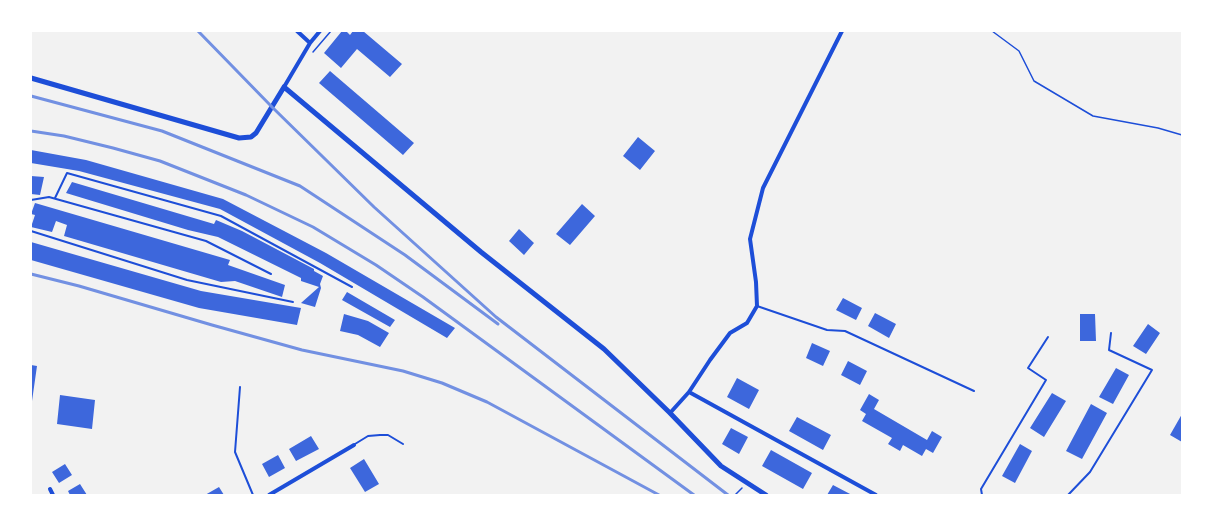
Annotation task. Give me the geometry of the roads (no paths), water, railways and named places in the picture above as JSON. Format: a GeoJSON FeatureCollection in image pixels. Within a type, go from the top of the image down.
{"type":"FeatureCollection","features":[{"type":"Feature","properties":{"kind":"street"},"geometry":{"type":"LineString","coordinates":[[298,31],[310,43]]}},
{"type":"Feature","properties":{"kind":"street"},"geometry":{"type":"LineString","coordinates":[[31,78],[239,138],[251,137],[256,133],[310,43],[320,31]]}},
{"type":"Feature","properties":{"kind":"street"},"geometry":{"type":"LineString","coordinates":[[670,413],[689,392],[730,333],[747,323],[757,306],[756,282],[750,239],[763,188],[842,31]]}},
{"type":"Feature","properties":{"kind":"street"},"geometry":{"type":"LineString","coordinates":[[284,87],[482,252],[604,349],[670,413],[721,466],[766,495]]}},
{"type":"Feature","properties":{"kind":"street"},"geometry":{"type":"LineString","coordinates":[[689,392],[876,495]]}},
{"type":"Feature","properties":{"kind":"street"},"geometry":{"type":"LineString","coordinates":[[270,495],[354,445]]}},
{"type":"Feature","properties":{"kind":"street"},"geometry":{"type":"LineString","coordinates":[[50,489],[53,495]]}},
{"type":"Feature","properties":{"kind":"lane"},"geometry":{"type":"LineString","coordinates":[[55,198],[67,174],[221,216],[352,287]]}},
{"type":"Feature","properties":{"kind":"lane"},"geometry":{"type":"LineString","coordinates":[[31,200],[50,197],[55,198],[206,241],[271,274]]}},
{"type":"Feature","properties":{"kind":"lane"},"geometry":{"type":"LineString","coordinates":[[31,231],[187,280],[293,302]]}},
{"type":"Feature","properties":{"kind":"lane"},"geometry":{"type":"LineString","coordinates":[[757,306],[827,330],[845,331],[974,391]]}},
{"type":"Feature","properties":{"kind":"lane"},"geometry":{"type":"LineString","coordinates":[[1068,495],[1090,472],[1152,370],[1109,350],[1111,333]]}},
{"type":"Feature","properties":{"kind":"lane"},"geometry":{"type":"LineString","coordinates":[[982,495],[982,489],[1046,380],[1028,368],[1048,337]]}},
{"type":"Feature","properties":{"kind":"lane"},"geometry":{"type":"LineString","coordinates":[[240,387],[235,452],[253,495]]}},
{"type":"Feature","properties":{"kind":"lane"},"geometry":{"type":"LineString","coordinates":[[354,445],[368,436],[380,435],[388,435],[403,444]]}},
{"type":"Feature","properties":{"kind":"railway"},"geometry":{"type":"LineString","coordinates":[[198,31],[272,107],[374,207],[496,317],[728,495]]}},
{"type":"Feature","properties":{"kind":"railway"},"geometry":{"type":"LineString","coordinates":[[31,96],[162,131],[300,186],[405,255],[498,324]]}},
{"type":"Feature","properties":{"kind":"railway"},"geometry":{"type":"LineString","coordinates":[[31,131],[64,136],[160,161],[246,195],[313,227],[376,265],[423,297],[694,495]]}},
{"type":"Feature","properties":{"kind":"railway"},"geometry":{"type":"LineString","coordinates":[[31,274],[79,286],[302,350],[403,371],[442,383],[487,402],[659,495]]}}]}
